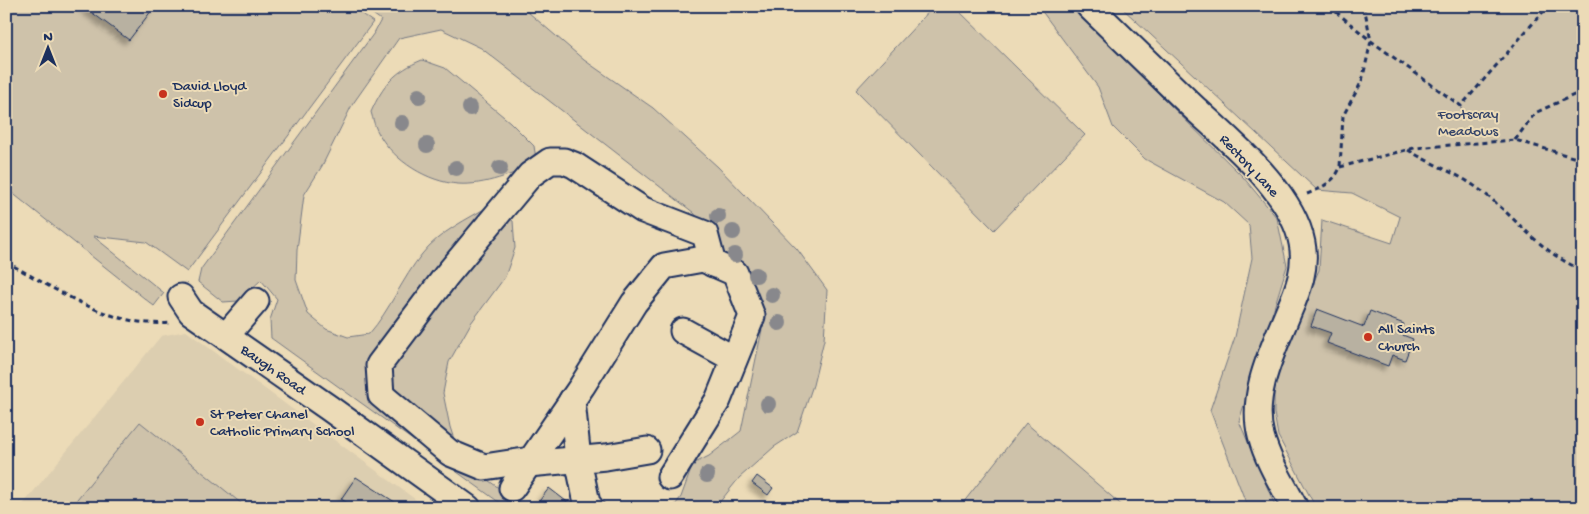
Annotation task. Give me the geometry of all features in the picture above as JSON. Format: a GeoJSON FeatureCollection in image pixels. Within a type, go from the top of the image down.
{"type":"FeatureCollection","features":[{"type":"Feature","properties":{"kind":"street","name":"Rectory Lane"},"geometry":{"type":"LineString","coordinates":[[1089,6],[1257,168],[1284,202],[1296,222],[1304,255],[1303,274],[1267,364],[1259,410],[1261,435],[1272,466],[1295,508]]}},
{"type":"Feature","properties":{"kind":"street"},"geometry":{"type":"LineString","coordinates":[[647,450],[578,460],[530,462],[484,467],[450,453],[381,394],[379,365],[446,276],[530,175],[550,161],[564,161],[574,165],[643,210],[705,234],[713,264]]}},
{"type":"Feature","properties":{"kind":"street"},"geometry":{"type":"LineString","coordinates":[[512,488],[572,400],[634,303],[664,266],[704,259],[735,273],[752,316],[718,400],[670,477]]}},
{"type":"Feature","properties":{"kind":"street","name":"Baugh Road"},"geometry":{"type":"LineString","coordinates":[[181,297],[191,312],[468,508]]}},
{"type":"Feature","properties":{"kind":"street"},"geometry":{"type":"LineString","coordinates":[[226,336],[256,301]]}},
{"type":"Feature","properties":{"kind":"street"},"geometry":{"type":"LineString","coordinates":[[684,331],[734,359]]}},
{"type":"Feature","properties":{"kind":"street"},"geometry":{"type":"LineString","coordinates":[[572,400],[578,460],[587,503],[591,508]]}},
{"type":"Feature","properties":{"kind":"path"},"geometry":{"type":"LineString","coordinates":[[1329,6],[1371,41],[1461,106],[1548,6]]}},
{"type":"Feature","properties":{"kind":"path"},"geometry":{"type":"LineString","coordinates":[[1284,202],[1317,190],[1338,175],[1343,116],[1362,81],[1371,41],[1364,6]]}},
{"type":"Feature","properties":{"kind":"path"},"geometry":{"type":"LineString","coordinates":[[1516,140],[1536,113],[1574,95],[1583,93]]}},
{"type":"Feature","properties":{"kind":"path"},"geometry":{"type":"LineString","coordinates":[[1340,167],[1408,150],[1516,140],[1583,160]]}},
{"type":"Feature","properties":{"kind":"path"},"geometry":{"type":"LineString","coordinates":[[1408,150],[1434,166],[1472,184],[1538,242],[1568,264],[1583,270]]}},
{"type":"Feature","properties":{"kind":"path"},"geometry":{"type":"LineString","coordinates":[[6,262],[92,309],[118,318],[165,324],[203,320]]}},
{"type":"Feature","properties":{"kind":"shaded area","name":"St Peter Chanel Catholic Primary School"},"geometry":{"type":"Polygon","coordinates":[[[186,331],[427,508],[20,508],[161,336],[186,331]]]}},
{"type":"Feature","properties":{"kind":"green space","name":"David Lloyd Sidcup"},"geometry":{"type":"Polygon","coordinates":[[[6,6],[350,6],[373,22],[187,272],[146,242],[93,236],[164,293],[154,306],[6,188],[6,6]]]}},
{"type":"Feature","properties":{"kind":"green space"},"geometry":{"type":"Polygon","coordinates":[[[362,6],[521,6],[584,60],[653,108],[718,167],[797,249],[827,290],[824,340],[813,385],[797,432],[774,447],[739,478],[715,508],[673,508],[681,497],[693,464],[709,456],[741,431],[765,315],[749,285],[694,213],[481,48],[441,29],[399,38],[352,105],[322,166],[304,195],[297,250],[296,280],[308,314],[326,329],[348,337],[369,334],[422,254],[437,239],[454,226],[491,205],[513,221],[515,248],[505,277],[471,323],[449,362],[443,393],[450,427],[461,461],[527,508],[507,508],[271,338],[270,320],[277,299],[261,280],[238,301],[223,302],[198,282],[201,269],[374,33],[381,20],[362,6]]]}},
{"type":"Feature","properties":{"kind":"green space"},"geometry":{"type":"Polygon","coordinates":[[[934,6],[954,6],[1085,135],[994,230],[856,90],[934,6]]]}},
{"type":"Feature","properties":{"kind":"green space"},"geometry":{"type":"Polygon","coordinates":[[[1038,6],[1070,6],[1243,177],[1277,218],[1287,266],[1239,421],[1276,508],[1248,508],[1210,410],[1235,337],[1252,258],[1249,225],[1224,202],[1145,159],[1113,127],[1098,87],[1038,6]]]}},
{"type":"Feature","properties":{"kind":"green space","name":"Footscray Meadows"},"geometry":{"type":"Polygon","coordinates":[[[1120,6],[1583,6],[1583,508],[1316,508],[1278,436],[1274,413],[1274,386],[1280,358],[1319,270],[1322,220],[1392,243],[1400,217],[1352,193],[1317,190],[1120,6]]]}},
{"type":"Feature","properties":{"kind":"green space"},"geometry":{"type":"Polygon","coordinates":[[[422,60],[445,68],[510,122],[534,146],[537,165],[489,181],[458,184],[435,179],[424,174],[393,153],[378,132],[371,112],[380,94],[391,80],[404,69],[422,60]]]}},
{"type":"Feature","properties":{"kind":"green space"},"geometry":{"type":"Polygon","coordinates":[[[140,422],[247,508],[79,508],[73,504],[140,422]]]}},
{"type":"Feature","properties":{"kind":"green space"},"geometry":{"type":"Polygon","coordinates":[[[1026,423],[1125,508],[959,508],[1026,423]]]}},
{"type":"Feature","properties":{"kind":"building"},"geometry":{"type":"Polygon","coordinates":[[[83,6],[155,6],[129,40],[83,6]]]}},
{"type":"Feature","properties":{"kind":"building","name":"All Saints Church"},"geometry":{"type":"Polygon","coordinates":[[[1317,309],[1364,327],[1370,311],[1404,324],[1400,334],[1413,339],[1405,360],[1392,355],[1388,366],[1327,343],[1331,333],[1311,326],[1317,309]]]}},
{"type":"Feature","properties":{"kind":"building"},"geometry":{"type":"Polygon","coordinates":[[[757,476],[773,488],[768,495],[752,483],[757,476]]]}},
{"type":"Feature","properties":{"kind":"building"},"geometry":{"type":"Polygon","coordinates":[[[356,477],[404,508],[356,508],[341,499],[356,477]]]}},
{"type":"Feature","properties":{"kind":"building"},"geometry":{"type":"Polygon","coordinates":[[[549,488],[575,508],[534,508],[549,488]]]}},
{"type":"Feature","properties":{"kind":"place","name":"David Lloyd Sidcup"},"geometry":{"type":"Point","coordinates":[163,94]}},
{"type":"Feature","properties":{"kind":"place","name":"All Saints Church"},"geometry":{"type":"Point","coordinates":[1368,337]}},
{"type":"Feature","properties":{"kind":"place","name":"St Peter Chanel Catholic Primary School"},"geometry":{"type":"Point","coordinates":[200,422]}}]}
